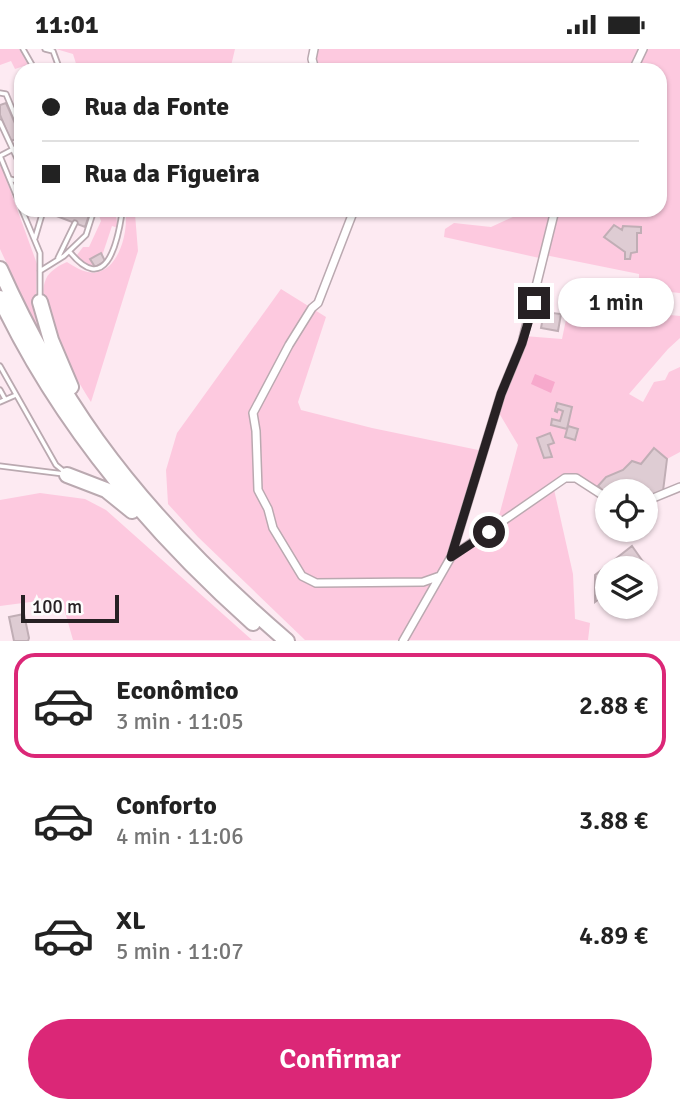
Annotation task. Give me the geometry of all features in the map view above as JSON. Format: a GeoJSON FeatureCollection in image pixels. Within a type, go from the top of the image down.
{"type":"FeatureCollection","features":[{"type":"Feature","properties":{"kind":"highway"},"geometry":{"type":"LineString","coordinates":[[0,269],[53,373],[88,427],[169,528],[286,641]]}},
{"type":"Feature","properties":{"kind":"highway"},"geometry":{"type":"LineString","coordinates":[[0,297],[29,353],[74,424],[115,479],[210,585],[272,641]]}},
{"type":"Feature","properties":{"kind":"highway"},"geometry":{"type":"LineString","coordinates":[[40,302],[51,340],[88,427]]}},
{"type":"Feature","properties":{"kind":"highway"},"geometry":{"type":"LineString","coordinates":[[67,475],[106,490],[131,510],[151,533],[169,542]]}},
{"type":"Feature","properties":{"kind":"street"},"geometry":{"type":"LineString","coordinates":[[352,217],[318,303],[289,345],[253,413],[258,490],[268,509],[273,528],[302,576],[316,583],[423,582],[440,576]]}},
{"type":"Feature","properties":{"kind":"street"},"geometry":{"type":"LineString","coordinates":[[403,641],[451,557],[501,394],[522,343],[553,217]]}},
{"type":"Feature","properties":{"kind":"street"},"geometry":{"type":"LineString","coordinates":[[451,557],[565,478],[576,478],[595,490]]}},
{"type":"Feature","properties":{"kind":"street"},"geometry":{"type":"LineString","coordinates":[[658,496],[680,487]]}},
{"type":"Feature","properties":{"kind":"lane"},"geometry":{"type":"LineString","coordinates":[[45,49],[53,51],[57,63]]}},
{"type":"Feature","properties":{"kind":"lane"},"geometry":{"type":"LineString","coordinates":[[0,93],[6,94],[14,113]]}},
{"type":"Feature","properties":{"kind":"lane"},"geometry":{"type":"LineString","coordinates":[[0,123],[14,155]]}},
{"type":"Feature","properties":{"kind":"lane"},"geometry":{"type":"LineString","coordinates":[[14,148],[0,156],[14,189]]}},
{"type":"Feature","properties":{"kind":"lane"},"geometry":{"type":"LineString","coordinates":[[10,179],[14,180]]}},
{"type":"Feature","properties":{"kind":"lane"},"geometry":{"type":"LineString","coordinates":[[25,217],[40,253],[40,302]]}},
{"type":"Feature","properties":{"kind":"lane"},"geometry":{"type":"LineString","coordinates":[[35,240],[41,217]]}},
{"type":"Feature","properties":{"kind":"lane"},"geometry":{"type":"LineString","coordinates":[[40,271],[69,251],[86,235],[92,217]]}},
{"type":"Feature","properties":{"kind":"lane"},"geometry":{"type":"LineString","coordinates":[[69,251],[79,264],[88,269],[100,268],[109,262],[120,228],[121,217]]}},
{"type":"Feature","properties":{"kind":"lane"},"geometry":{"type":"LineString","coordinates":[[57,260],[75,223]]}},
{"type":"Feature","properties":{"kind":"lane"},"geometry":{"type":"LineString","coordinates":[[0,366],[56,465],[67,475]]}},
{"type":"Feature","properties":{"kind":"lane"},"geometry":{"type":"LineString","coordinates":[[0,390],[5,399]]}},
{"type":"Feature","properties":{"kind":"lane"},"geometry":{"type":"LineString","coordinates":[[0,402],[16,395]]}},
{"type":"Feature","properties":{"kind":"lane"},"geometry":{"type":"LineString","coordinates":[[0,466],[67,475]]}},
{"type":"Feature","properties":{"kind":"shaded area"},"geometry":{"type":"Polygon","coordinates":[[[0,49],[19,49],[27,63],[14,63],[14,67],[11,61],[0,65],[0,49]]]}},
{"type":"Feature","properties":{"kind":"shaded area"},"geometry":{"type":"Polygon","coordinates":[[[56,49],[235,49],[232,63],[76,63],[73,54],[56,49]]]}},
{"type":"Feature","properties":{"kind":"shaded area"},"geometry":{"type":"Polygon","coordinates":[[[314,49],[680,49],[680,293],[639,289],[639,274],[545,255],[544,259],[444,237],[445,229],[454,223],[491,227],[513,217],[667,217],[667,63],[315,63],[314,49]]]}},
{"type":"Feature","properties":{"kind":"shaded area"},"geometry":{"type":"Polygon","coordinates":[[[0,162],[14,201],[14,217],[20,217],[37,264],[37,329],[0,249],[0,162]]]}},
{"type":"Feature","properties":{"kind":"shaded area"},"geometry":{"type":"Polygon","coordinates":[[[100,217],[116,217],[118,228],[112,226],[102,256],[91,259],[94,266],[82,264],[77,255],[83,247],[89,247],[101,221],[100,217]]]}},
{"type":"Feature","properties":{"kind":"shaded area"},"geometry":{"type":"Polygon","coordinates":[[[135,217],[138,251],[91,402],[50,324],[43,292],[50,273],[67,262],[81,270],[94,273],[106,269],[121,246],[126,218],[135,217]]]}},
{"type":"Feature","properties":{"kind":"shaded area"},"geometry":{"type":"Polygon","coordinates":[[[281,289],[326,317],[298,402],[301,410],[483,451],[451,556],[496,527],[518,445],[496,408],[524,336],[562,339],[569,305],[680,316],[680,338],[629,394],[643,402],[654,382],[665,380],[669,372],[680,367],[680,452],[667,459],[653,448],[641,464],[632,461],[623,470],[604,479],[595,479],[594,491],[576,478],[553,485],[573,574],[575,619],[590,623],[588,640],[305,640],[198,537],[168,504],[166,470],[177,433],[281,289]]]}},
{"type":"Feature","properties":{"kind":"shaded area"},"geometry":{"type":"Polygon","coordinates":[[[535,374],[555,382],[551,393],[531,384],[535,374]]]}},
{"type":"Feature","properties":{"kind":"shaded area"},"geometry":{"type":"Polygon","coordinates":[[[40,493],[85,499],[106,510],[252,640],[73,640],[61,598],[0,606],[0,500],[40,493]]]}},
{"type":"Feature","properties":{"kind":"building"},"geometry":{"type":"Polygon","coordinates":[[[6,103],[14,121],[14,140],[11,141],[0,115],[0,105],[6,103]]]}},
{"type":"Feature","properties":{"kind":"building"},"geometry":{"type":"Polygon","coordinates":[[[59,217],[88,217],[85,227],[59,217]]]}},
{"type":"Feature","properties":{"kind":"building"},"geometry":{"type":"Polygon","coordinates":[[[614,225],[622,230],[623,226],[641,227],[641,233],[637,233],[637,252],[631,253],[630,259],[625,259],[625,252],[604,237],[614,225]]]}},
{"type":"Feature","properties":{"kind":"building"},"geometry":{"type":"Polygon","coordinates":[[[101,253],[105,261],[95,267],[90,259],[101,253]]]}},
{"type":"Feature","properties":{"kind":"building"},"geometry":{"type":"Polygon","coordinates":[[[544,312],[561,314],[558,331],[541,328],[544,312]]]}},
{"type":"Feature","properties":{"kind":"building"},"geometry":{"type":"Polygon","coordinates":[[[557,403],[572,407],[567,429],[551,425],[552,419],[560,421],[563,411],[555,411],[557,403]]]}},
{"type":"Feature","properties":{"kind":"building"},"geometry":{"type":"Polygon","coordinates":[[[568,426],[578,429],[575,440],[565,437],[568,426]]]}},
{"type":"Feature","properties":{"kind":"building"},"geometry":{"type":"Polygon","coordinates":[[[550,433],[554,443],[548,445],[552,457],[544,458],[537,438],[550,433]]]}},
{"type":"Feature","properties":{"kind":"building"},"geometry":{"type":"Polygon","coordinates":[[[654,448],[667,459],[663,491],[658,493],[658,479],[604,479],[623,470],[632,461],[641,464],[654,448]]]}},
{"type":"Feature","properties":{"kind":"building"},"geometry":{"type":"Polygon","coordinates":[[[632,546],[639,556],[619,556],[632,546]]]}},
{"type":"Feature","properties":{"kind":"building"},"geometry":{"type":"Polygon","coordinates":[[[24,614],[28,641],[14,641],[9,617],[24,614]]]}},
{"type":"Feature","properties":{"kind":"route"},"geometry":{"type":"LineString","coordinates":[[489,532],[451,557],[491,424],[534,303]]}}]}
